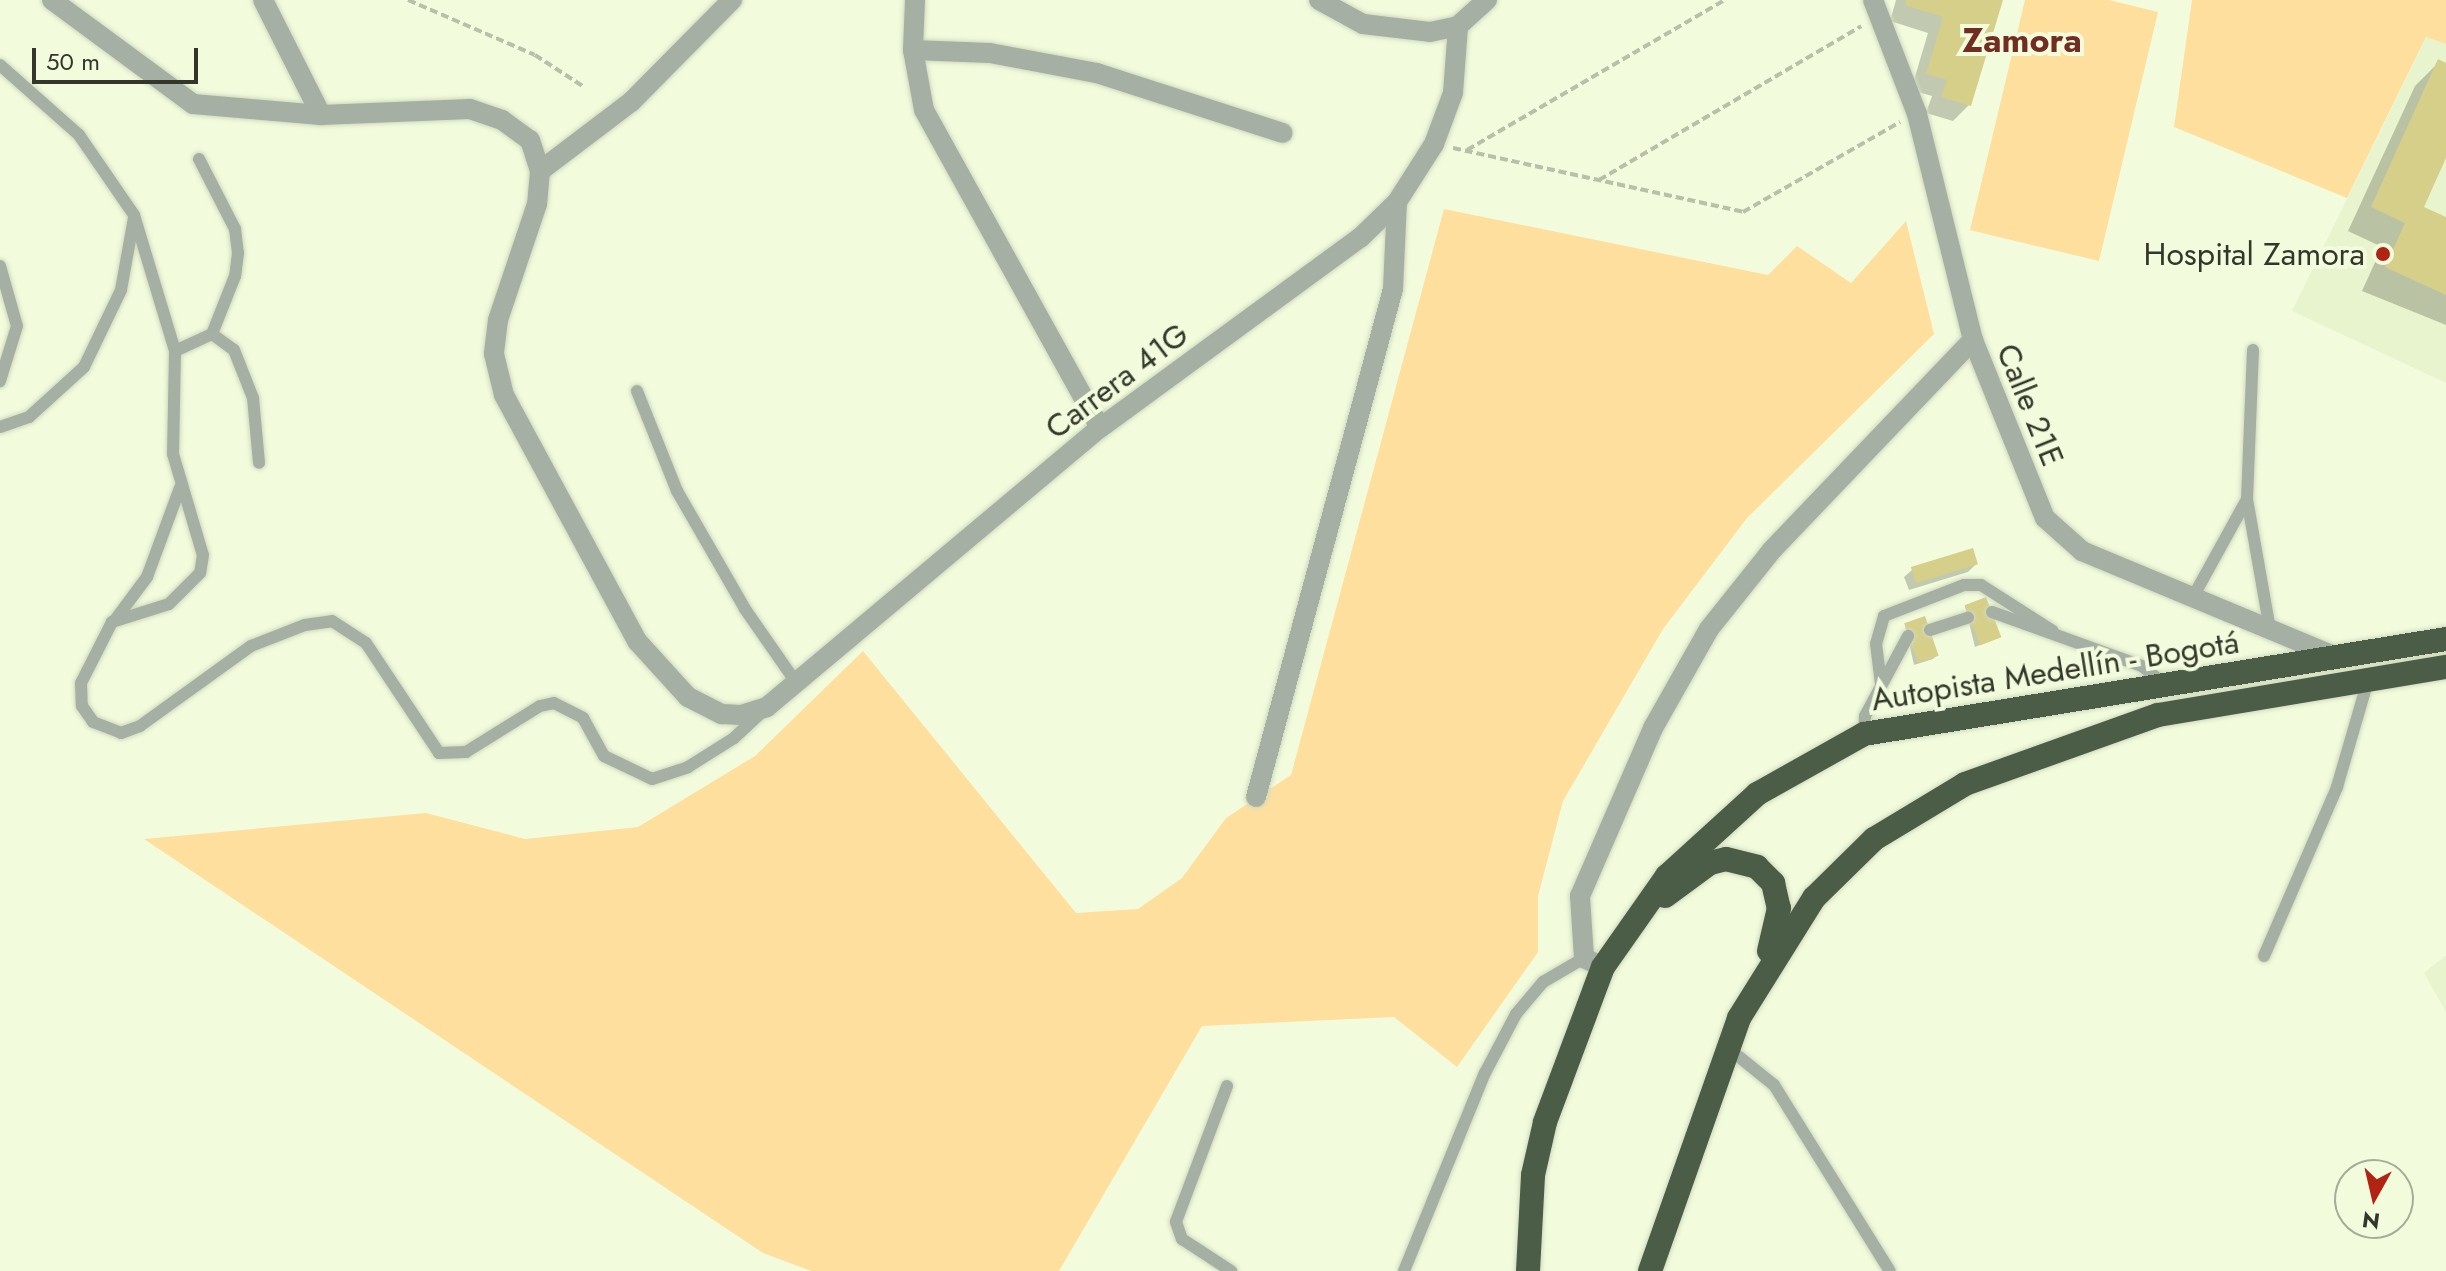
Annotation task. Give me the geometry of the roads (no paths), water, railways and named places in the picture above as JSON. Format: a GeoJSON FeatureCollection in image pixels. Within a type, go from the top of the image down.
{"type":"FeatureCollection","features":[{"type":"Feature","properties":{"kind":"highway","name":"Autopista Medellín - Bogotá"},"geometry":{"type":"LineString","coordinates":[[1528,1271],[1528,1229],[1545,1122],[1594,962],[1699,844],[1757,794],[1864,734],[2446,639]]}},
{"type":"Feature","properties":{"kind":"highway","name":"Autopista Medellín - Bogotá"},"geometry":{"type":"LineString","coordinates":[[1650,1264],[1739,1018],[1786,937],[1845,864],[1938,797],[2158,715],[2446,667]]}},
{"type":"Feature","properties":{"kind":"highway"},"geometry":{"type":"LineString","coordinates":[[1629,924],[1710,863],[1744,861],[1766,874],[1779,908],[1760,985]]}},
{"type":"Feature","properties":{"kind":"highway"},"geometry":{"type":"LineString","coordinates":[[1528,1229],[1533,1250],[1549,1271]]}},
{"type":"Feature","properties":{"kind":"street"},"geometry":{"type":"LineString","coordinates":[[52,0],[193,104],[321,115],[470,109],[518,130],[530,140],[540,171],[537,204],[498,320],[494,354],[504,395],[637,641],[688,697],[722,714],[767,707]]}},
{"type":"Feature","properties":{"kind":"street"},"geometry":{"type":"LineString","coordinates":[[263,0],[321,115]]}},
{"type":"Feature","properties":{"kind":"street"},"geometry":{"type":"LineString","coordinates":[[540,171],[631,102],[732,0]]}},
{"type":"Feature","properties":{"kind":"street"},"geometry":{"type":"LineString","coordinates":[[915,0],[913,50],[924,110],[1100,428]]}},
{"type":"Feature","properties":{"kind":"street"},"geometry":{"type":"LineString","coordinates":[[1319,0],[1363,24],[1430,32],[1458,26],[1487,0]]}},
{"type":"Feature","properties":{"kind":"street","name":"Calle 21E"},"geometry":{"type":"LineString","coordinates":[[1877,7],[1917,114],[1973,340],[2045,518],[2082,551],[2337,657]]}},
{"type":"Feature","properties":{"kind":"street","name":"Carrera 41G"},"geometry":{"type":"LineString","coordinates":[[767,707],[1100,428],[1360,238],[1397,202],[1434,144],[1453,93],[1458,26]]}},
{"type":"Feature","properties":{"kind":"street"},"geometry":{"type":"LineString","coordinates":[[913,50],[990,53],[1097,73],[1283,133]]}},
{"type":"Feature","properties":{"kind":"street"},"geometry":{"type":"LineString","coordinates":[[1256,797],[1393,289],[1397,202]]}},
{"type":"Feature","properties":{"kind":"street"},"geometry":{"type":"LineString","coordinates":[[1594,962],[1578,916],[1588,873],[1653,728],[1709,629],[1772,550],[1973,340]]}},
{"type":"Feature","properties":{"kind":"lane"},"geometry":{"type":"LineString","coordinates":[[0,65],[79,135],[134,215],[175,351],[173,454],[180,488],[193,511],[203,555],[200,573],[169,604],[112,622]]}},
{"type":"Feature","properties":{"kind":"lane"},"geometry":{"type":"LineString","coordinates":[[175,351],[212,334],[235,276],[238,253],[235,229],[199,159]]}},
{"type":"Feature","properties":{"kind":"lane"},"geometry":{"type":"LineString","coordinates":[[0,427],[29,417],[84,367],[121,290],[134,215]]}},
{"type":"Feature","properties":{"kind":"lane"},"geometry":{"type":"LineString","coordinates":[[0,266],[17,326],[0,381]]}},
{"type":"Feature","properties":{"kind":"lane"},"geometry":{"type":"LineString","coordinates":[[212,334],[234,350],[243,364],[253,398],[259,463]]}},
{"type":"Feature","properties":{"kind":"lane"},"geometry":{"type":"LineString","coordinates":[[2253,350],[2247,499],[2270,629]]}},
{"type":"Feature","properties":{"kind":"lane"},"geometry":{"type":"LineString","coordinates":[[637,391],[677,491],[745,609],[795,681]]}},
{"type":"Feature","properties":{"kind":"lane"},"geometry":{"type":"LineString","coordinates":[[180,488],[147,577],[112,622],[84,671],[82,706],[93,722],[121,733],[140,726],[251,646],[305,625],[332,621],[366,643],[430,746],[452,756],[554,703],[583,718],[604,756],[652,779],[688,767],[734,738],[767,707]]}},
{"type":"Feature","properties":{"kind":"lane"},"geometry":{"type":"LineString","coordinates":[[2193,597],[2247,499]]}},
{"type":"Feature","properties":{"kind":"lane"},"geometry":{"type":"LineString","coordinates":[[1881,684],[1876,644],[1884,616],[1964,585],[1981,585],[2053,631]]}},
{"type":"Feature","properties":{"kind":"lane"},"geometry":{"type":"LineString","coordinates":[[1992,612],[2053,631],[2142,666],[2164,684]]}},
{"type":"Feature","properties":{"kind":"lane"},"geometry":{"type":"LineString","coordinates":[[1930,630],[1968,618]]}},
{"type":"Feature","properties":{"kind":"lane"},"geometry":{"type":"LineString","coordinates":[[1864,734],[1865,716],[1908,636]]}},
{"type":"Feature","properties":{"kind":"lane"},"geometry":{"type":"LineString","coordinates":[[2264,956],[2337,787],[2368,680]]}},
{"type":"Feature","properties":{"kind":"lane"},"geometry":{"type":"LineString","coordinates":[[1404,1271],[1485,1073],[1516,1014],[1543,982],[1594,962]]}},
{"type":"Feature","properties":{"kind":"lane"},"geometry":{"type":"LineString","coordinates":[[1728,1048],[1774,1085],[1890,1271]]}},
{"type":"Feature","properties":{"kind":"lane"},"geometry":{"type":"LineString","coordinates":[[1227,1086],[1176,1222],[1182,1239],[1231,1271]]}},
{"type":"Feature","properties":{"kind":"place","name":"Hospital Zamora"},"geometry":{"type":"Point","coordinates":[2383,254]}},
{"type":"Feature","properties":{"kind":"district","name":"Zamora"},"geometry":{"type":"Point","coordinates":[2022,41]}}]}
